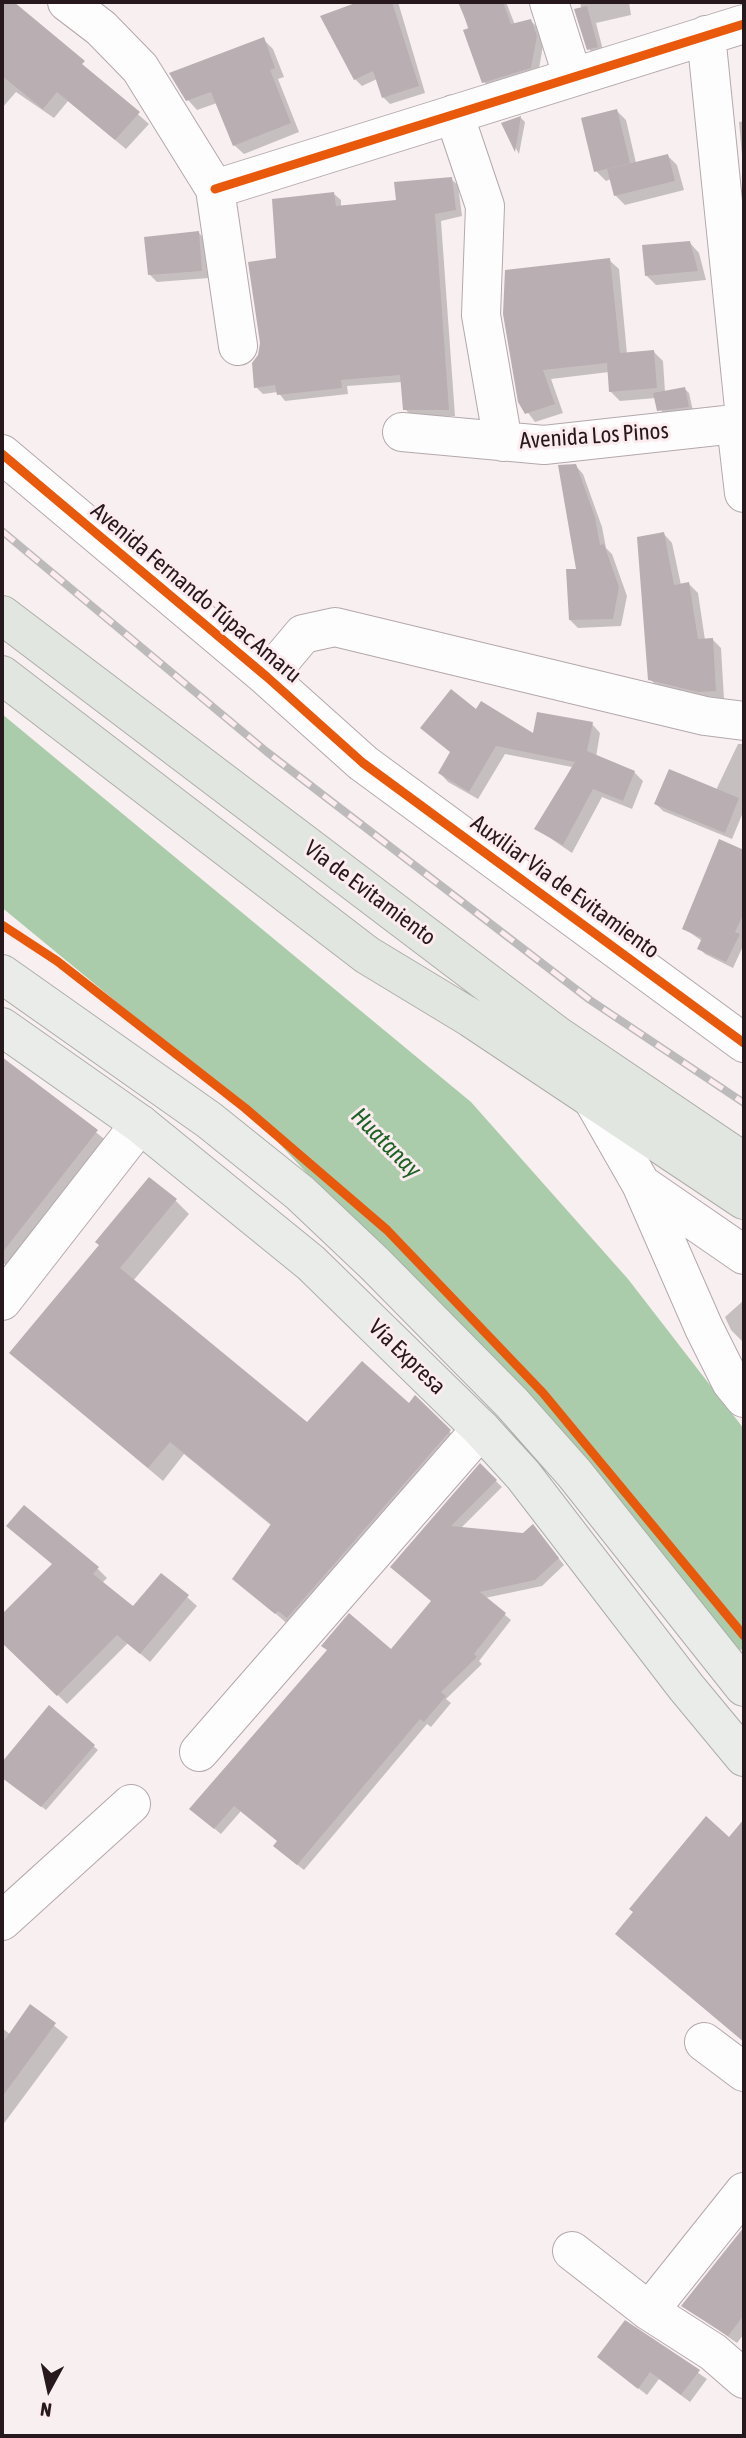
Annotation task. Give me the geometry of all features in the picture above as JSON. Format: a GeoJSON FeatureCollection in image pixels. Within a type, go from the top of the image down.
{"type":"FeatureCollection","features":[{"type":"Feature","properties":{"kind":"highway","name":"Vía de Evitamiento"},"geometry":{"type":"LineString","coordinates":[[2,615],[555,1034],[744,1162]]}},
{"type":"Feature","properties":{"kind":"highway","name":"Vía de Evitamiento"},"geometry":{"type":"LineString","coordinates":[[2,675],[367,955],[471,1018],[744,1200]]}},
{"type":"Feature","properties":{"kind":"main road","name":"Vía Expresa"},"geometry":{"type":"LineString","coordinates":[[2,974],[209,1120],[300,1193],[365,1255],[539,1433],[744,1687]]}},
{"type":"Feature","properties":{"kind":"main road","name":"Vía Expresa"},"geometry":{"type":"LineString","coordinates":[[2,1027],[141,1124],[311,1263],[481,1429],[523,1475],[685,1687],[744,1757]]}},
{"type":"Feature","properties":{"kind":"street"},"geometry":{"type":"LineString","coordinates":[[67,2],[101,27],[140,68],[215,188],[239,346]]}},
{"type":"Feature","properties":{"kind":"street"},"geometry":{"type":"LineString","coordinates":[[549,2],[572,75]]}},
{"type":"Feature","properties":{"kind":"street"},"geometry":{"type":"LineString","coordinates":[[215,188],[454,114],[722,23],[744,493]]}},
{"type":"Feature","properties":{"kind":"street"},"geometry":{"type":"LineString","coordinates":[[454,114],[485,206],[481,315],[503,442]]}},
{"type":"Feature","properties":{"kind":"street","name":"Avenida Los Pinos"},"geometry":{"type":"LineString","coordinates":[[402,432],[544,445],[742,418]]}},
{"type":"Feature","properties":{"kind":"street","name":"Avenida Fernando Túpac Amaru"},"geometry":{"type":"LineString","coordinates":[[2,454],[267,677],[363,763]]}},
{"type":"Feature","properties":{"kind":"street"},"geometry":{"type":"LineString","coordinates":[[267,677],[303,634],[335,627],[705,716],[744,720]]}},
{"type":"Feature","properties":{"kind":"street","name":"Auxiliar Via de Evitamiento"},"geometry":{"type":"LineString","coordinates":[[363,763],[744,1043]]}},
{"type":"Feature","properties":{"kind":"street"},"geometry":{"type":"LineString","coordinates":[[593,1100],[641,1184],[704,1328],[731,1382],[744,1398]]}},
{"type":"Feature","properties":{"kind":"street"},"geometry":{"type":"LineString","coordinates":[[2,1301],[141,1124]]}},
{"type":"Feature","properties":{"kind":"street"},"geometry":{"type":"LineString","coordinates":[[641,1184],[744,1255]]}},
{"type":"Feature","properties":{"kind":"street"},"geometry":{"type":"LineString","coordinates":[[199,1752],[481,1429]]}},
{"type":"Feature","properties":{"kind":"street"},"geometry":{"type":"LineString","coordinates":[[2,1921],[131,1804]]}},
{"type":"Feature","properties":{"kind":"street"},"geometry":{"type":"LineString","coordinates":[[704,2042],[744,2072]]}},
{"type":"Feature","properties":{"kind":"street"},"geometry":{"type":"LineString","coordinates":[[649,2311],[744,2192]]}},
{"type":"Feature","properties":{"kind":"street"},"geometry":{"type":"LineString","coordinates":[[572,2251],[649,2311],[713,2352],[744,2379]]}},
{"type":"Feature","properties":{"kind":"water","name":"Huatanay"},"geometry":{"type":"Polygon","coordinates":[[[2,714],[471,1102],[628,1279],[744,1429],[744,1617],[627,1476],[483,1315],[273,1088],[2,865],[2,714]]]}},
{"type":"Feature","properties":{"kind":"building"},"geometry":{"type":"Polygon","coordinates":[[[2,2],[14,2],[85,61],[82,64],[140,112],[115,140],[57,92],[43,109],[2,76],[2,2]]]}},
{"type":"Feature","properties":{"kind":"building"},"geometry":{"type":"Polygon","coordinates":[[[358,2],[392,2],[419,86],[382,98],[373,71],[354,80],[320,16],[358,2]]]}},
{"type":"Feature","properties":{"kind":"building"},"geometry":{"type":"Polygon","coordinates":[[[458,2],[503,2],[511,24],[531,19],[537,36],[531,68],[482,83],[463,30],[469,28],[458,2]]]}},
{"type":"Feature","properties":{"kind":"building"},"geometry":{"type":"Polygon","coordinates":[[[587,6],[598,47],[587,50],[574,9],[587,6]]]}},
{"type":"Feature","properties":{"kind":"building"},"geometry":{"type":"Polygon","coordinates":[[[264,37],[275,68],[270,70],[291,123],[233,146],[211,92],[186,101],[169,73],[264,37]]]}},
{"type":"Feature","properties":{"kind":"building"},"geometry":{"type":"Polygon","coordinates":[[[617,109],[630,163],[594,172],[581,118],[617,109]]]}},
{"type":"Feature","properties":{"kind":"building"},"geometry":{"type":"Polygon","coordinates":[[[521,116],[515,152],[501,123],[521,116]]]}},
{"type":"Feature","properties":{"kind":"building"},"geometry":{"type":"Polygon","coordinates":[[[668,154],[675,181],[614,196],[607,169],[668,154]]]}},
{"type":"Feature","properties":{"kind":"building"},"geometry":{"type":"Polygon","coordinates":[[[452,177],[456,210],[435,214],[449,410],[403,410],[400,375],[341,380],[342,388],[277,395],[275,385],[254,388],[252,363],[258,355],[260,343],[248,262],[276,258],[272,199],[334,192],[336,206],[396,200],[394,182],[452,177]]]}},
{"type":"Feature","properties":{"kind":"building"},"geometry":{"type":"Polygon","coordinates":[[[199,231],[202,271],[148,275],[144,237],[199,231]]]}},
{"type":"Feature","properties":{"kind":"building"},"geometry":{"type":"Polygon","coordinates":[[[690,241],[698,271],[645,276],[642,245],[690,241]]]}},
{"type":"Feature","properties":{"kind":"building"},"geometry":{"type":"Polygon","coordinates":[[[610,258],[620,353],[654,350],[657,388],[609,392],[607,363],[543,370],[555,404],[525,414],[518,402],[503,314],[505,270],[610,258]]]}},
{"type":"Feature","properties":{"kind":"building"},"geometry":{"type":"Polygon","coordinates":[[[685,387],[689,407],[657,411],[653,393],[685,387]]]}},
{"type":"Feature","properties":{"kind":"building"},"geometry":{"type":"Polygon","coordinates":[[[576,464],[595,517],[600,545],[604,544],[619,587],[613,619],[569,620],[566,569],[576,569],[558,465],[576,464]]]}},
{"type":"Feature","properties":{"kind":"building"},"geometry":{"type":"Polygon","coordinates":[[[664,532],[674,585],[689,582],[698,639],[713,638],[716,691],[698,692],[648,680],[637,537],[664,532]]]}},
{"type":"Feature","properties":{"kind":"building"},"geometry":{"type":"Polygon","coordinates":[[[451,689],[476,709],[481,701],[533,733],[537,712],[593,722],[587,751],[635,771],[623,801],[593,789],[563,845],[534,829],[575,762],[496,746],[469,792],[438,773],[450,752],[420,728],[451,689]]]}},
{"type":"Feature","properties":{"kind":"building"},"geometry":{"type":"Polygon","coordinates":[[[669,769],[739,798],[725,833],[654,804],[669,769]]]}},
{"type":"Feature","properties":{"kind":"building"},"geometry":{"type":"Polygon","coordinates":[[[719,839],[744,850],[744,913],[735,932],[740,934],[726,962],[697,949],[702,938],[682,929],[719,839]]]}},
{"type":"Feature","properties":{"kind":"building"},"geometry":{"type":"Polygon","coordinates":[[[2,1057],[98,1130],[2,1253],[2,1057]]]}},
{"type":"Feature","properties":{"kind":"building"},"geometry":{"type":"Polygon","coordinates":[[[149,1177],[177,1199],[120,1268],[307,1422],[362,1361],[409,1403],[415,1395],[451,1430],[287,1618],[278,1611],[275,1614],[232,1579],[271,1524],[170,1442],[148,1468],[9,1353],[99,1245],[95,1242],[149,1177]]]}},
{"type":"Feature","properties":{"kind":"building"},"geometry":{"type":"Polygon","coordinates":[[[480,1463],[497,1480],[451,1526],[523,1533],[533,1524],[559,1558],[535,1580],[480,1592],[506,1613],[474,1654],[477,1657],[441,1692],[446,1696],[424,1722],[420,1719],[297,1865],[273,1846],[277,1841],[234,1806],[214,1829],[189,1809],[327,1650],[321,1646],[349,1613],[391,1649],[431,1601],[390,1567],[480,1463]]]}},
{"type":"Feature","properties":{"kind":"building"},"geometry":{"type":"Polygon","coordinates":[[[24,1505],[99,1567],[93,1574],[133,1606],[161,1573],[189,1595],[140,1654],[117,1635],[57,1696],[2,1643],[2,1614],[52,1564],[6,1526],[24,1505]]]}},
{"type":"Feature","properties":{"kind":"building"},"geometry":{"type":"Polygon","coordinates":[[[49,1705],[95,1745],[41,1807],[2,1778],[2,1762],[49,1705]]]}},
{"type":"Feature","properties":{"kind":"building"},"geometry":{"type":"Polygon","coordinates":[[[706,1816],[729,1837],[744,1819],[744,2042],[615,1934],[633,1912],[629,1909],[706,1816]]]}},
{"type":"Feature","properties":{"kind":"building"},"geometry":{"type":"Polygon","coordinates":[[[30,2004],[56,2023],[2,2097],[2,2044],[30,2004]]]}},
{"type":"Feature","properties":{"kind":"building"},"geometry":{"type":"Polygon","coordinates":[[[744,2227],[744,2315],[728,2336],[681,2306],[744,2227]]]}},
{"type":"Feature","properties":{"kind":"building"},"geometry":{"type":"Polygon","coordinates":[[[625,2320],[700,2370],[681,2395],[650,2372],[638,2389],[597,2357],[625,2320]]]}},
{"type":"Feature","properties":{"kind":"waterway"},"geometry":{"type":"LineString","coordinates":[[2,865],[273,1088],[483,1315],[627,1476],[744,1617]]}},
{"type":"Feature","properties":{"kind":"railway"},"geometry":{"type":"LineString","coordinates":[[2,531],[267,752],[590,1000],[744,1103]]}},
{"type":"Feature","properties":{"kind":"cycle path"},"geometry":{"type":"LineString","coordinates":[[215,189],[744,24]]}},
{"type":"Feature","properties":{"kind":"cycle path"},"geometry":{"type":"LineString","coordinates":[[2,454],[267,677],[363,763],[744,1043]]}},
{"type":"Feature","properties":{"kind":"cycle path"},"geometry":{"type":"LineString","coordinates":[[2,925],[57,961],[245,1108],[387,1230],[543,1393],[744,1636]]}}]}
